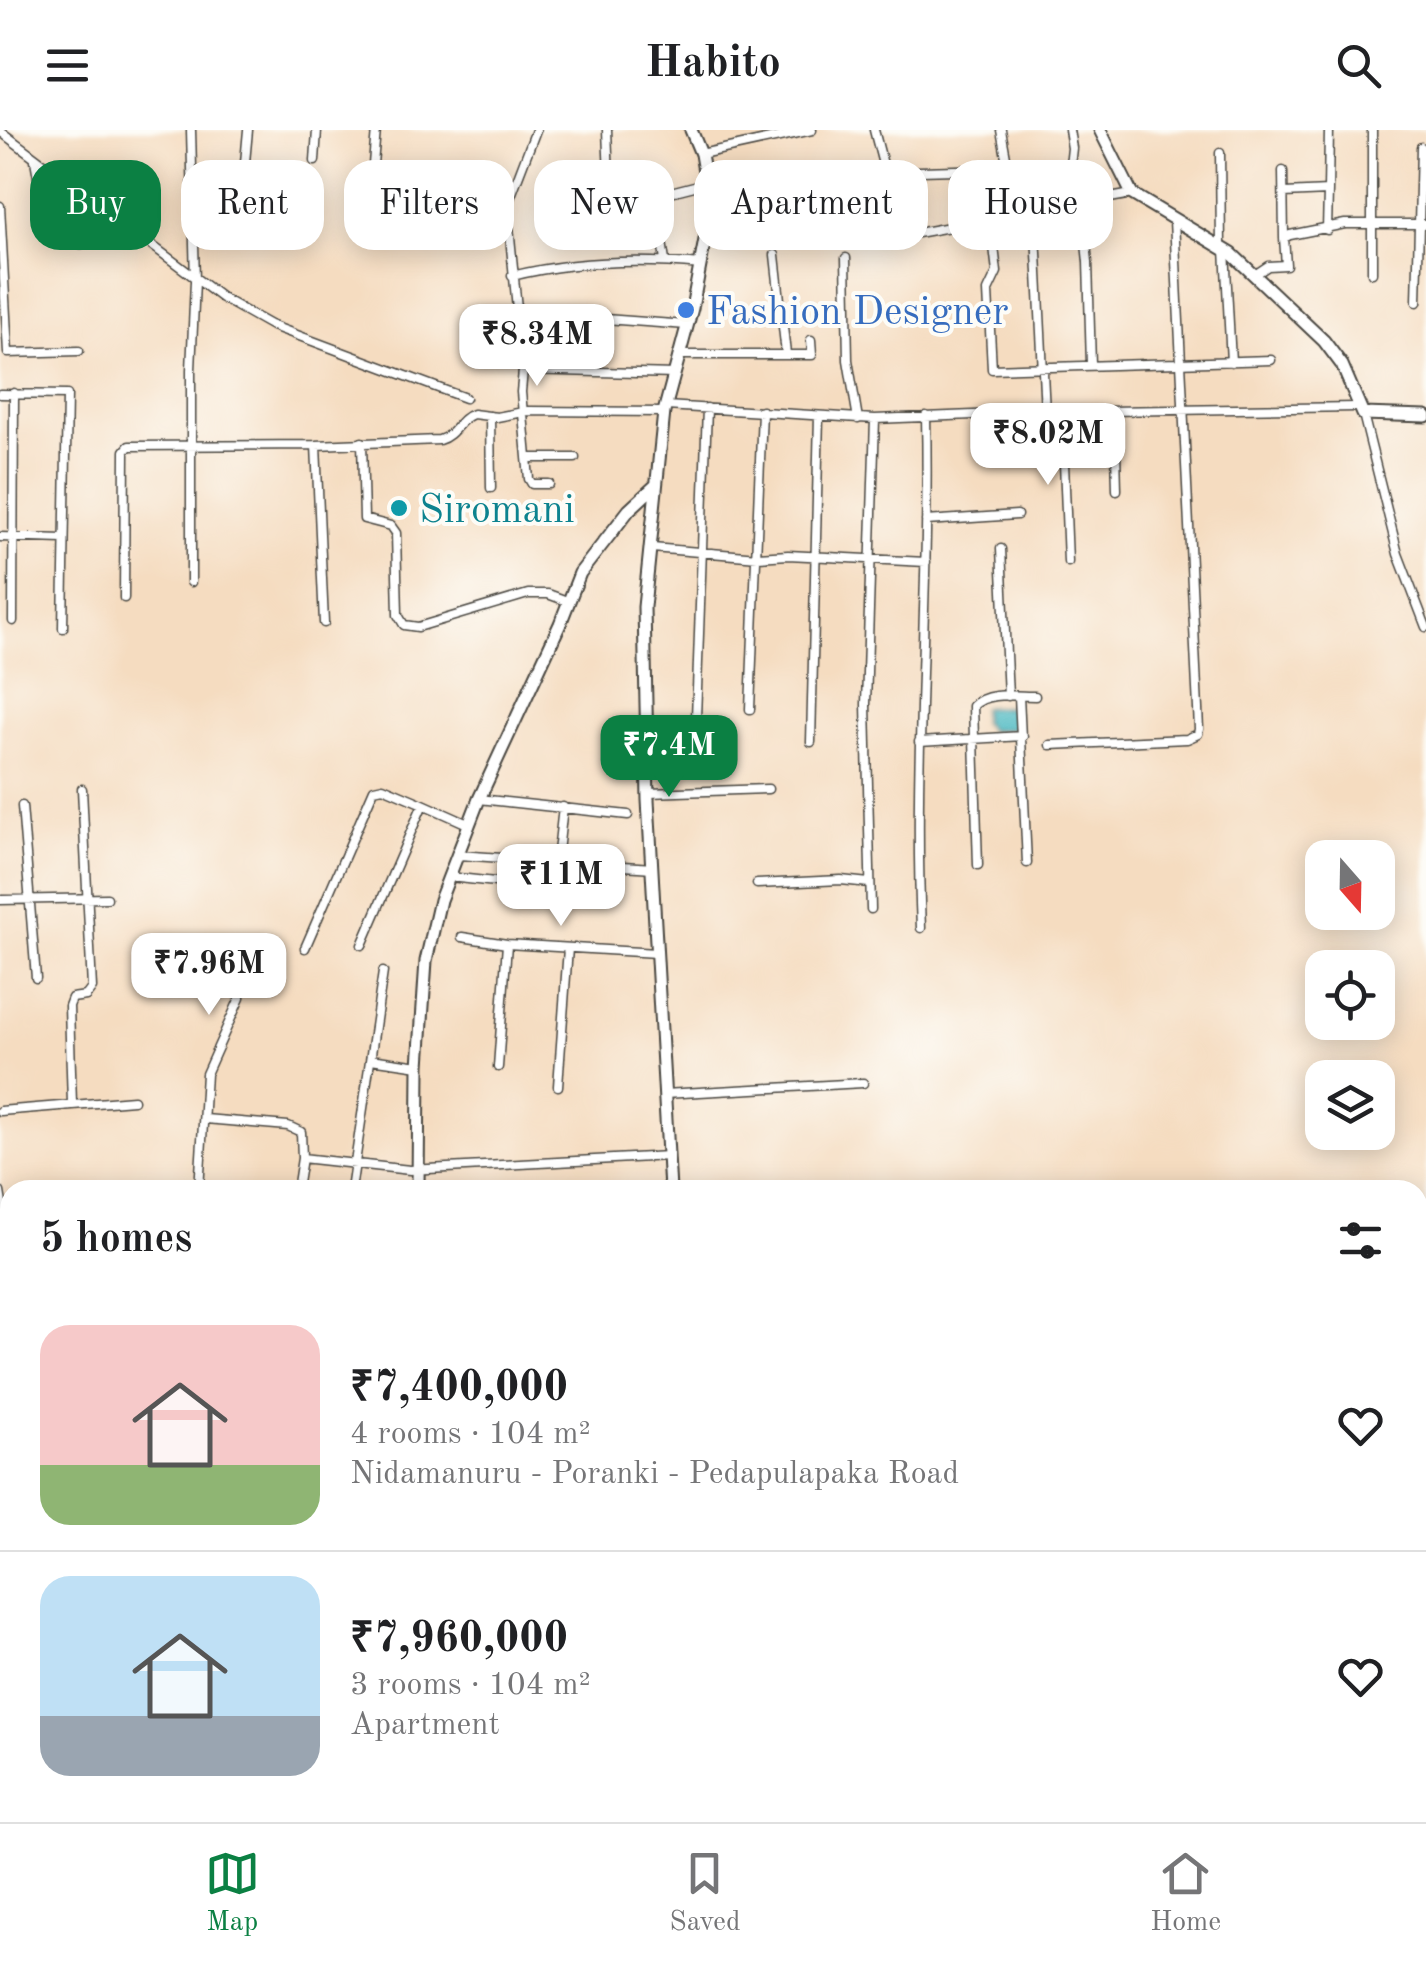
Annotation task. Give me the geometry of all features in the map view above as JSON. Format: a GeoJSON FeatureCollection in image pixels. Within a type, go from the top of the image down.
{"type":"FeatureCollection","features":[{"type":"Feature","properties":{"kind":"street"},"geometry":{"type":"LineString","coordinates":[[191,130],[195,281],[191,582]]}},
{"type":"Feature","properties":{"kind":"street"},"geometry":{"type":"LineString","coordinates":[[245,160],[248,130]]}},
{"type":"Feature","properties":{"kind":"street"},"geometry":{"type":"LineString","coordinates":[[315,160],[317,130]]}},
{"type":"Feature","properties":{"kind":"street"},"geometry":{"type":"LineString","coordinates":[[373,160],[376,130]]}},
{"type":"Feature","properties":{"kind":"street"},"geometry":{"type":"LineString","coordinates":[[536,130],[507,206],[523,370],[526,458],[530,482],[549,484]]}},
{"type":"Feature","properties":{"kind":"street"},"geometry":{"type":"LineString","coordinates":[[607,130],[609,160]]}},
{"type":"Feature","properties":{"kind":"street"},"geometry":{"type":"LineString","coordinates":[[691,130],[702,160]]}},
{"type":"Feature","properties":{"kind":"street"},"geometry":{"type":"LineString","coordinates":[[701,154],[812,130]]}},
{"type":"Feature","properties":{"kind":"street"},"geometry":{"type":"LineString","coordinates":[[874,130],[883,160]]}},
{"type":"Feature","properties":{"kind":"street"},"geometry":{"type":"LineString","coordinates":[[1001,130],[1007,160]]}},
{"type":"Feature","properties":{"kind":"street"},"geometry":{"type":"LineString","coordinates":[[1068,130],[1071,160]]}},
{"type":"Feature","properties":{"kind":"street"},"geometry":{"type":"LineString","coordinates":[[1100,130],[1132,194],[1223,248],[1256,274],[1334,354],[1360,411],[1398,554],[1426,627]]}},
{"type":"Feature","properties":{"kind":"street"},"geometry":{"type":"LineString","coordinates":[[1327,230],[1330,130]]}},
{"type":"Feature","properties":{"kind":"street"},"geometry":{"type":"LineString","coordinates":[[1372,130],[1372,273]]}},
{"type":"Feature","properties":{"kind":"street"},"geometry":{"type":"LineString","coordinates":[[0,132],[35,160]]}},
{"type":"Feature","properties":{"kind":"street"},"geometry":{"type":"LineString","coordinates":[[1417,302],[1422,224],[1420,148]]}},
{"type":"Feature","properties":{"kind":"street"},"geometry":{"type":"LineString","coordinates":[[1220,153],[1231,362]]}},
{"type":"Feature","properties":{"kind":"street"},"geometry":{"type":"LineString","coordinates":[[1256,274],[1268,266],[1286,265],[1283,171]]}},
{"type":"Feature","properties":{"kind":"street"},"geometry":{"type":"LineString","coordinates":[[1284,193],[1328,192]]}},
{"type":"Feature","properties":{"kind":"street"},"geometry":{"type":"LineString","coordinates":[[1113,198],[1132,194]]}},
{"type":"Feature","properties":{"kind":"street"},"geometry":{"type":"LineString","coordinates":[[0,206],[8,353],[79,351]]}},
{"type":"Feature","properties":{"kind":"street"},"geometry":{"type":"LineString","coordinates":[[1050,745],[1187,739],[1198,734],[1174,220]]}},
{"type":"Feature","properties":{"kind":"street"},"geometry":{"type":"LineString","coordinates":[[1284,238],[1345,224],[1422,224]]}},
{"type":"Feature","properties":{"kind":"street"},"geometry":{"type":"LineString","coordinates":[[157,250],[195,281],[270,325],[466,398]]}},
{"type":"Feature","properties":{"kind":"street"},"geometry":{"type":"LineString","coordinates":[[663,250],[665,261]]}},
{"type":"Feature","properties":{"kind":"street"},"geometry":{"type":"LineString","coordinates":[[669,1180],[648,793],[644,607],[665,409],[704,250]]}},
{"type":"Feature","properties":{"kind":"street"},"geometry":{"type":"LineString","coordinates":[[994,250],[997,272],[988,291],[992,369],[1271,360]]}},
{"type":"Feature","properties":{"kind":"street"},"geometry":{"type":"LineString","coordinates":[[1037,250],[1045,412]]}},
{"type":"Feature","properties":{"kind":"street"},"geometry":{"type":"LineString","coordinates":[[1087,250],[1091,366]]}},
{"type":"Feature","properties":{"kind":"street"},"geometry":{"type":"LineString","coordinates":[[775,255],[786,354]]}},
{"type":"Feature","properties":{"kind":"street"},"geometry":{"type":"LineString","coordinates":[[846,258],[848,360],[858,419]]}},
{"type":"Feature","properties":{"kind":"street"},"geometry":{"type":"LineString","coordinates":[[512,276],[553,266],[665,261],[702,265]]}},
{"type":"Feature","properties":{"kind":"street"},"geometry":{"type":"LineString","coordinates":[[518,327],[605,319],[688,325]]}},
{"type":"Feature","properties":{"kind":"street"},"geometry":{"type":"LineString","coordinates":[[680,354],[812,354],[811,340]]}},
{"type":"Feature","properties":{"kind":"street"},"geometry":{"type":"LineString","coordinates":[[523,370],[675,374]]}},
{"type":"Feature","properties":{"kind":"street"},"geometry":{"type":"LineString","coordinates":[[0,394],[67,395],[63,628]]}},
{"type":"Feature","properties":{"kind":"street"},"geometry":{"type":"LineString","coordinates":[[13,621],[14,394]]}},
{"type":"Feature","properties":{"kind":"street"},"geometry":{"type":"LineString","coordinates":[[124,598],[126,451],[132,444],[316,445],[439,440],[455,433],[470,415],[707,408],[858,419],[1185,411],[1360,411],[1426,416]]}},
{"type":"Feature","properties":{"kind":"street"},"geometry":{"type":"LineString","coordinates":[[695,746],[707,408]]}},
{"type":"Feature","properties":{"kind":"street"},"geometry":{"type":"LineString","coordinates":[[750,709],[762,411]]}},
{"type":"Feature","properties":{"kind":"street"},"geometry":{"type":"LineString","coordinates":[[1115,412],[1118,490]]}},
{"type":"Feature","properties":{"kind":"street"},"geometry":{"type":"LineString","coordinates":[[1062,413],[1068,562]]}},
{"type":"Feature","properties":{"kind":"street"},"geometry":{"type":"LineString","coordinates":[[490,416],[491,488]]}},
{"type":"Feature","properties":{"kind":"street"},"geometry":{"type":"LineString","coordinates":[[811,742],[819,416]]}},
{"type":"Feature","properties":{"kind":"street"},"geometry":{"type":"LineString","coordinates":[[921,928],[919,742],[926,562],[926,416]]}},
{"type":"Feature","properties":{"kind":"street"},"geometry":{"type":"LineString","coordinates":[[871,909],[866,704],[876,419]]}},
{"type":"Feature","properties":{"kind":"street"},"geometry":{"type":"LineString","coordinates":[[362,442],[364,519],[391,526],[396,532],[398,615],[404,625],[418,627],[528,594],[548,594],[567,601]]}},
{"type":"Feature","properties":{"kind":"street"},"geometry":{"type":"LineString","coordinates":[[316,445],[324,622]]}},
{"type":"Feature","properties":{"kind":"street"},"geometry":{"type":"LineString","coordinates":[[526,458],[576,458]]}},
{"type":"Feature","properties":{"kind":"street"},"geometry":{"type":"LineString","coordinates":[[418,1180],[419,1066],[426,960],[436,913],[479,798],[580,573],[628,510],[656,486]]}},
{"type":"Feature","properties":{"kind":"street"},"geometry":{"type":"LineString","coordinates":[[926,522],[1017,515]]}},
{"type":"Feature","properties":{"kind":"street"},"geometry":{"type":"LineString","coordinates":[[0,537],[63,539]]}},
{"type":"Feature","properties":{"kind":"street"},"geometry":{"type":"LineString","coordinates":[[652,548],[758,557],[926,562]]}},
{"type":"Feature","properties":{"kind":"street"},"geometry":{"type":"LineString","coordinates":[[1000,549],[1008,696]]}},
{"type":"Feature","properties":{"kind":"street"},"geometry":{"type":"LineString","coordinates":[[1019,696],[1026,863]]}},
{"type":"Feature","properties":{"kind":"street"},"geometry":{"type":"LineString","coordinates":[[978,865],[976,701],[987,697],[1035,696]]}},
{"type":"Feature","properties":{"kind":"street"},"geometry":{"type":"LineString","coordinates":[[919,742],[1023,736]]}},
{"type":"Feature","properties":{"kind":"street"},"geometry":{"type":"LineString","coordinates":[[304,948],[374,789],[383,788],[470,825]]}},
{"type":"Feature","properties":{"kind":"street"},"geometry":{"type":"LineString","coordinates":[[72,1104],[69,1006],[72,998],[86,996],[92,988],[82,789]]}},
{"type":"Feature","properties":{"kind":"street"},"geometry":{"type":"LineString","coordinates":[[648,793],[768,789]]}},
{"type":"Feature","properties":{"kind":"street"},"geometry":{"type":"LineString","coordinates":[[479,798],[628,815]]}},
{"type":"Feature","properties":{"kind":"street"},"geometry":{"type":"LineString","coordinates":[[362,945],[423,804]]}},
{"type":"Feature","properties":{"kind":"street"},"geometry":{"type":"LineString","coordinates":[[22,806],[36,978]]}},
{"type":"Feature","properties":{"kind":"street"},"geometry":{"type":"LineString","coordinates":[[556,861],[563,808]]}},
{"type":"Feature","properties":{"kind":"street"},"geometry":{"type":"LineString","coordinates":[[458,855],[654,868]]}},
{"type":"Feature","properties":{"kind":"street"},"geometry":{"type":"LineString","coordinates":[[450,877],[542,887]]}},
{"type":"Feature","properties":{"kind":"street"},"geometry":{"type":"LineString","coordinates":[[757,884],[841,880],[869,883]]}},
{"type":"Feature","properties":{"kind":"street"},"geometry":{"type":"LineString","coordinates":[[0,900],[107,898]]}},
{"type":"Feature","properties":{"kind":"street"},"geometry":{"type":"LineString","coordinates":[[462,937],[507,944],[656,952]]}},
{"type":"Feature","properties":{"kind":"street"},"geometry":{"type":"LineString","coordinates":[[498,1067],[507,944]]}},
{"type":"Feature","properties":{"kind":"street"},"geometry":{"type":"LineString","coordinates":[[558,1086],[568,948]]}},
{"type":"Feature","properties":{"kind":"street"},"geometry":{"type":"LineString","coordinates":[[353,1180],[382,972]]}},
{"type":"Feature","properties":{"kind":"street"},"geometry":{"type":"LineString","coordinates":[[200,1180],[206,1074],[240,998]]}},
{"type":"Feature","properties":{"kind":"street"},"geometry":{"type":"LineString","coordinates":[[372,1060],[419,1066]]}},
{"type":"Feature","properties":{"kind":"street"},"geometry":{"type":"LineString","coordinates":[[664,1094],[862,1084]]}},
{"type":"Feature","properties":{"kind":"street"},"geometry":{"type":"LineString","coordinates":[[0,1111],[132,1100]]}},
{"type":"Feature","properties":{"kind":"street"},"geometry":{"type":"LineString","coordinates":[[205,1119],[288,1126],[301,1132],[299,1180]]}},
{"type":"Feature","properties":{"kind":"street"},"geometry":{"type":"LineString","coordinates":[[302,1158],[419,1170],[668,1156]]}},
{"type":"Feature","properties":{"kind":"water"},"geometry":{"type":"Polygon","coordinates":[[[1014,707],[1016,729],[990,731],[983,723],[982,708],[1014,707]]]}},
{"type":"Feature","properties":{"kind":"place","name":"Fashion Designer"},"geometry":{"type":"Point","coordinates":[686,310]}},
{"type":"Feature","properties":{"kind":"place","name":"Siromani"},"geometry":{"type":"Point","coordinates":[399,508]}}]}
